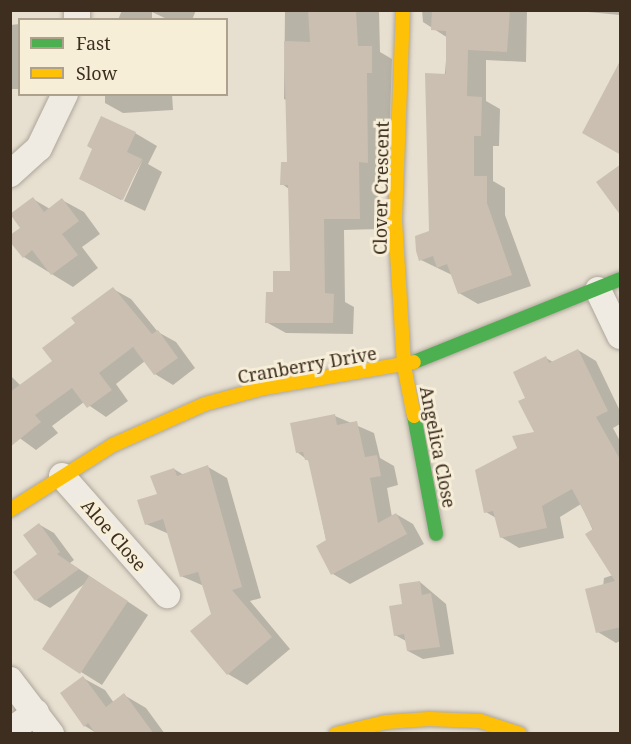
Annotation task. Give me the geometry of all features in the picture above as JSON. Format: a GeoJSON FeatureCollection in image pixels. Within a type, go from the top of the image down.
{"type":"FeatureCollection","features":[{"type":"Feature","properties":{"kind":"street","name":"Clover Crescent"},"geometry":{"type":"LineString","coordinates":[[403,10],[395,221],[404,366]]}},
{"type":"Feature","properties":{"kind":"street"},"geometry":{"type":"LineString","coordinates":[[10,174],[39,148],[64,96]]}},
{"type":"Feature","properties":{"kind":"street","name":"Cranberry Drive"},"geometry":{"type":"LineString","coordinates":[[10,510],[113,445],[205,404],[264,388],[404,366],[621,279]]}},
{"type":"Feature","properties":{"kind":"street"},"geometry":{"type":"LineString","coordinates":[[598,290],[621,336]]}},
{"type":"Feature","properties":{"kind":"street","name":"Angelica Close"},"geometry":{"type":"LineString","coordinates":[[404,366],[436,534]]}},
{"type":"Feature","properties":{"kind":"street","name":"Aloe Close"},"geometry":{"type":"LineString","coordinates":[[62,476],[167,595]]}},
{"type":"Feature","properties":{"kind":"street"},"geometry":{"type":"LineString","coordinates":[[10,680],[51,734]]}},
{"type":"Feature","properties":{"kind":"street"},"geometry":{"type":"LineString","coordinates":[[10,731],[36,712]]}},
{"type":"Feature","properties":{"kind":"street"},"geometry":{"type":"LineString","coordinates":[[336,734],[386,722],[429,719],[480,721],[520,734]]}},
{"type":"Feature","properties":{"kind":"building"},"geometry":{"type":"Polygon","coordinates":[[[308,10],[356,10],[358,46],[372,46],[372,73],[367,73],[368,163],[359,162],[360,219],[324,219],[325,293],[334,294],[333,323],[265,323],[266,292],[273,292],[273,271],[290,271],[288,185],[280,185],[281,162],[287,162],[284,41],[310,42],[308,10]]]}},
{"type":"Feature","properties":{"kind":"building"},"geometry":{"type":"Polygon","coordinates":[[[432,10],[510,10],[507,52],[468,50],[467,96],[482,97],[481,136],[474,136],[474,176],[487,176],[487,203],[512,275],[458,294],[447,264],[437,268],[433,256],[419,261],[416,251],[415,236],[429,231],[425,73],[446,74],[446,31],[431,30],[432,10]]]}},
{"type":"Feature","properties":{"kind":"building"},"geometry":{"type":"Polygon","coordinates":[[[621,59],[621,155],[582,133],[621,59]]]}},
{"type":"Feature","properties":{"kind":"building"},"geometry":{"type":"Polygon","coordinates":[[[101,116],[136,132],[127,152],[142,159],[123,200],[79,179],[92,149],[87,146],[101,116]]]}},
{"type":"Feature","properties":{"kind":"building"},"geometry":{"type":"Polygon","coordinates":[[[621,164],[621,216],[596,182],[621,164]]]}},
{"type":"Feature","properties":{"kind":"building"},"geometry":{"type":"Polygon","coordinates":[[[33,197],[44,212],[62,198],[79,221],[62,234],[78,255],[51,275],[32,250],[23,258],[10,242],[10,235],[20,228],[10,214],[33,197]]]}},
{"type":"Feature","properties":{"kind":"building"},"geometry":{"type":"Polygon","coordinates":[[[113,287],[152,334],[158,330],[178,358],[154,375],[133,347],[99,373],[112,390],[87,408],[72,388],[35,415],[41,422],[10,447],[10,392],[52,361],[42,348],[75,323],[71,318],[113,287]]]}},
{"type":"Feature","properties":{"kind":"building"},"geometry":{"type":"Polygon","coordinates":[[[578,349],[608,411],[596,417],[621,461],[621,627],[596,633],[585,589],[615,581],[585,534],[593,529],[572,489],[542,506],[547,528],[500,538],[493,511],[484,513],[475,470],[517,448],[512,436],[534,432],[518,401],[525,398],[513,372],[546,356],[549,363],[578,349]]]}},
{"type":"Feature","properties":{"kind":"building"},"geometry":{"type":"Polygon","coordinates":[[[335,414],[337,425],[357,421],[365,457],[377,455],[381,476],[370,478],[378,523],[396,513],[407,534],[331,575],[316,546],[326,540],[308,460],[305,460],[303,452],[296,453],[290,423],[335,414]]]}},
{"type":"Feature","properties":{"kind":"building"},"geometry":{"type":"Polygon","coordinates":[[[208,465],[242,587],[232,590],[272,637],[227,675],[190,631],[211,614],[198,572],[180,577],[163,519],[145,525],[137,500],[157,494],[150,476],[174,468],[177,476],[208,465]]]}},
{"type":"Feature","properties":{"kind":"building"},"geometry":{"type":"Polygon","coordinates":[[[39,523],[60,552],[57,554],[79,569],[35,601],[13,572],[37,554],[23,535],[39,523]]]}},
{"type":"Feature","properties":{"kind":"building"},"geometry":{"type":"Polygon","coordinates":[[[89,576],[128,601],[80,674],[42,649],[89,576]]]}},
{"type":"Feature","properties":{"kind":"building"},"geometry":{"type":"Polygon","coordinates":[[[420,581],[422,595],[431,593],[440,647],[407,651],[404,634],[394,636],[389,606],[402,604],[399,584],[420,581]]]}},
{"type":"Feature","properties":{"kind":"building"},"geometry":{"type":"Polygon","coordinates":[[[83,676],[106,707],[124,693],[154,734],[96,734],[88,723],[84,727],[60,693],[83,676]]]}},
{"type":"Feature","properties":{"kind":"traffic: fast"},"geometry":{"type":"LineString","coordinates":[[414,362],[620,279]]}},
{"type":"Feature","properties":{"kind":"traffic: fast"},"geometry":{"type":"LineString","coordinates":[[414,416],[436,534]]}},
{"type":"Feature","properties":{"kind":"traffic: slow"},"geometry":{"type":"LineString","coordinates":[[403,10],[395,221],[404,366],[414,416]]}},
{"type":"Feature","properties":{"kind":"traffic: slow"},"geometry":{"type":"LineString","coordinates":[[10,510],[113,445],[205,404],[264,388],[414,362]]}},
{"type":"Feature","properties":{"kind":"traffic: slow"},"geometry":{"type":"LineString","coordinates":[[336,734],[386,722],[429,719],[480,721],[520,734]]}}]}
